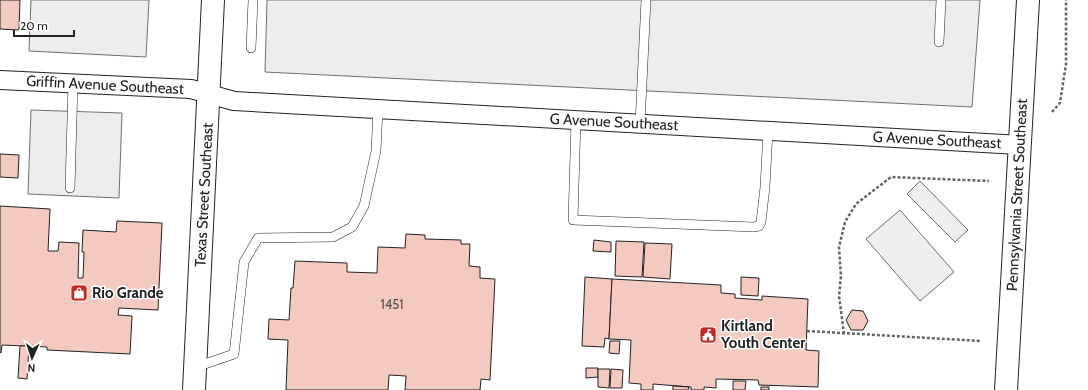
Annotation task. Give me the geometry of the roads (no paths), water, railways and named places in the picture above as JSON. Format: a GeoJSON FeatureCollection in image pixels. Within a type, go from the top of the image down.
{"type":"FeatureCollection","features":[{"type":"Feature","properties":{"kind":"street","name":"Texas Street Southeast"},"geometry":{"type":"LineString","coordinates":[[194,390],[213,0]]}},
{"type":"Feature","properties":{"kind":"street","name":"Pennsylvania Street Southeast"},"geometry":{"type":"LineString","coordinates":[[1006,390],[1028,0]]}},
{"type":"Feature","properties":{"kind":"street","name":"Griffin Avenue Southeast"},"geometry":{"type":"LineString","coordinates":[[0,80],[191,89],[209,94]]}},
{"type":"Feature","properties":{"kind":"street","name":"G Avenue Southeast"},"geometry":{"type":"LineString","coordinates":[[209,94],[234,102],[1020,145]]}},
{"type":"Feature","properties":{"kind":"lane"},"geometry":{"type":"LineString","coordinates":[[251,48],[252,0]]}},
{"type":"Feature","properties":{"kind":"lane"},"geometry":{"type":"LineString","coordinates":[[640,124],[646,0]]}},
{"type":"Feature","properties":{"kind":"lane"},"geometry":{"type":"LineString","coordinates":[[939,42],[941,0]]}},
{"type":"Feature","properties":{"kind":"lane"},"geometry":{"type":"LineString","coordinates":[[70,188],[73,83]]}},
{"type":"Feature","properties":{"kind":"lane"},"geometry":{"type":"LineString","coordinates":[[195,367],[234,354],[244,262],[258,238],[332,237],[352,227],[364,206],[376,151],[378,109]]}},
{"type":"Feature","properties":{"kind":"lane"},"geometry":{"type":"LineString","coordinates":[[576,120],[573,220],[754,228],[759,226],[761,222],[765,187],[768,131]]}},
{"type":"Feature","properties":{"kind":"place","name":"Rio Grande"},"geometry":{"type":"Point","coordinates":[79,293]}},
{"type":"Feature","properties":{"kind":"place","name":"Kirtland Youth Center"},"geometry":{"type":"Point","coordinates":[708,335]}}]}
